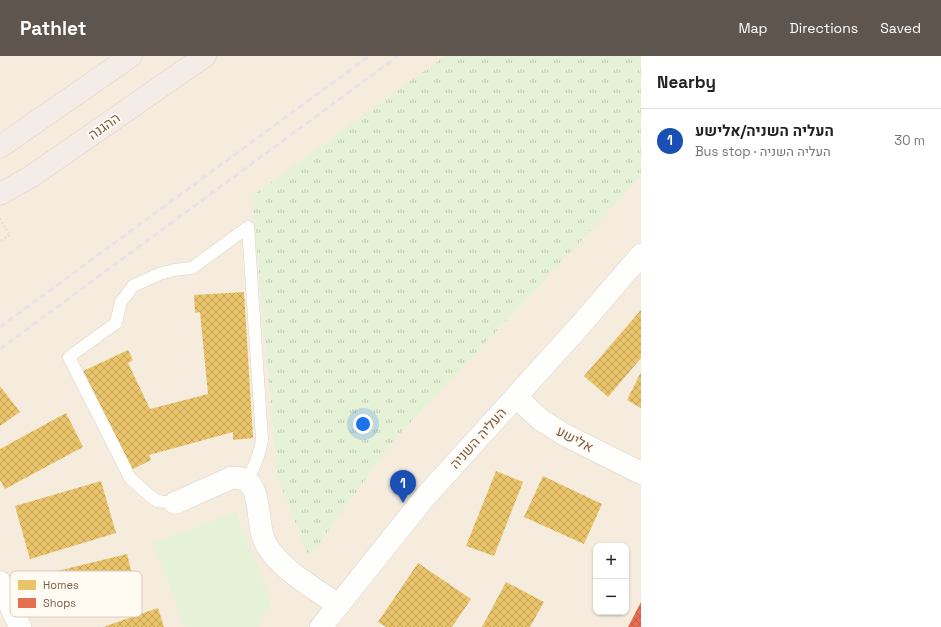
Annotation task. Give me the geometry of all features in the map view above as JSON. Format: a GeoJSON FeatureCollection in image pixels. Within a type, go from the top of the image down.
{"type":"FeatureCollection","features":[{"type":"Feature","properties":{"kind":"highway"},"geometry":{"type":"LineString","coordinates":[[0,147],[131,56]]}},
{"type":"Feature","properties":{"kind":"highway","name":"ההגנה"},"geometry":{"type":"LineString","coordinates":[[0,194],[32,176],[205,56]]}},
{"type":"Feature","properties":{"kind":"street","name":"העליה השניה"},"geometry":{"type":"LineString","coordinates":[[321,627],[425,497],[577,330],[641,255]]}},
{"type":"Feature","properties":{"kind":"street","name":"אלישע"},"geometry":{"type":"LineString","coordinates":[[516,396],[541,420],[565,435],[641,473]]}},
{"type":"Feature","properties":{"kind":"street"},"geometry":{"type":"LineString","coordinates":[[175,503],[231,478],[238,477],[246,480],[251,486],[257,502],[262,538],[272,553],[284,565],[309,585],[339,605]]}},
{"type":"Feature","properties":{"kind":"street"},"geometry":{"type":"LineString","coordinates":[[0,582],[10,604]]}},
{"type":"Feature","properties":{"kind":"street"},"geometry":{"type":"LineString","coordinates":[[16,617],[20,627]]}},
{"type":"Feature","properties":{"kind":"lane"},"geometry":{"type":"LineString","coordinates":[[175,503],[158,501],[150,496],[130,478],[69,357],[116,323],[121,302],[133,286],[159,274],[174,270],[192,268],[248,228],[262,439],[261,450],[257,462],[246,480]]}},
{"type":"Feature","properties":{"kind":"path"},"geometry":{"type":"LineString","coordinates":[[0,219],[10,235],[0,241]]}},
{"type":"Feature","properties":{"kind":"shaded area"},"geometry":{"type":"Polygon","coordinates":[[[0,56],[641,56],[641,627],[0,627],[0,56]]]}},
{"type":"Feature","properties":{"kind":"green space"},"geometry":{"type":"Polygon","coordinates":[[[445,56],[641,56],[641,177],[394,440],[309,557],[277,476],[252,196],[445,56]]]}},
{"type":"Feature","properties":{"kind":"green space"},"geometry":{"type":"Polygon","coordinates":[[[236,512],[272,604],[257,627],[185,627],[153,543],[236,512]]]}},
{"type":"Feature","properties":{"kind":"building: Homes"},"geometry":{"type":"Polygon","coordinates":[[[244,292],[253,438],[233,440],[233,432],[149,455],[151,460],[131,470],[83,371],[128,350],[133,360],[128,363],[150,409],[208,394],[200,312],[195,313],[194,295],[244,292]]]}},
{"type":"Feature","properties":{"kind":"building: Homes"},"geometry":{"type":"Polygon","coordinates":[[[641,310],[641,358],[608,397],[584,376],[641,310]]]}},
{"type":"Feature","properties":{"kind":"building: Homes"},"geometry":{"type":"Polygon","coordinates":[[[641,372],[641,408],[627,400],[641,372]]]}},
{"type":"Feature","properties":{"kind":"building: Homes"},"geometry":{"type":"Polygon","coordinates":[[[0,386],[20,412],[0,426],[0,386]]]}},
{"type":"Feature","properties":{"kind":"building: Homes"},"geometry":{"type":"Polygon","coordinates":[[[66,413],[83,447],[5,489],[0,480],[0,449],[66,413]]]}},
{"type":"Feature","properties":{"kind":"building: Homes"},"geometry":{"type":"Polygon","coordinates":[[[496,471],[523,482],[494,556],[466,546],[496,471]]]}},
{"type":"Feature","properties":{"kind":"building: Homes"},"geometry":{"type":"Polygon","coordinates":[[[543,476],[602,504],[584,544],[524,517],[543,476]]]}},
{"type":"Feature","properties":{"kind":"building: Homes"},"geometry":{"type":"Polygon","coordinates":[[[101,481],[116,533],[30,559],[15,506],[101,481]]]}},
{"type":"Feature","properties":{"kind":"building: Homes"},"geometry":{"type":"Polygon","coordinates":[[[127,554],[131,571],[57,571],[127,554]]]}},
{"type":"Feature","properties":{"kind":"building: Homes"},"geometry":{"type":"Polygon","coordinates":[[[418,563],[471,599],[452,627],[386,627],[378,622],[418,563]]]}},
{"type":"Feature","properties":{"kind":"building: Homes"},"geometry":{"type":"Polygon","coordinates":[[[506,582],[544,602],[530,627],[482,627],[506,582]]]}},
{"type":"Feature","properties":{"kind":"building: Homes"},"geometry":{"type":"Polygon","coordinates":[[[158,608],[164,627],[103,627],[132,617],[142,617],[142,614],[158,608]]]}},
{"type":"Feature","properties":{"kind":"building: Shops"},"geometry":{"type":"Polygon","coordinates":[[[641,602],[641,627],[628,627],[641,602]]]}},
{"type":"Feature","properties":{"kind":"railway"},"geometry":{"type":"LineString","coordinates":[[0,327],[369,56]]}},
{"type":"Feature","properties":{"kind":"railway"},"geometry":{"type":"LineString","coordinates":[[0,349],[398,56]]}},
{"type":"Feature","properties":{"kind":"place","name":"העליה השניה/אלישע"},"geometry":{"type":"Point","coordinates":[403,503]}}]}
